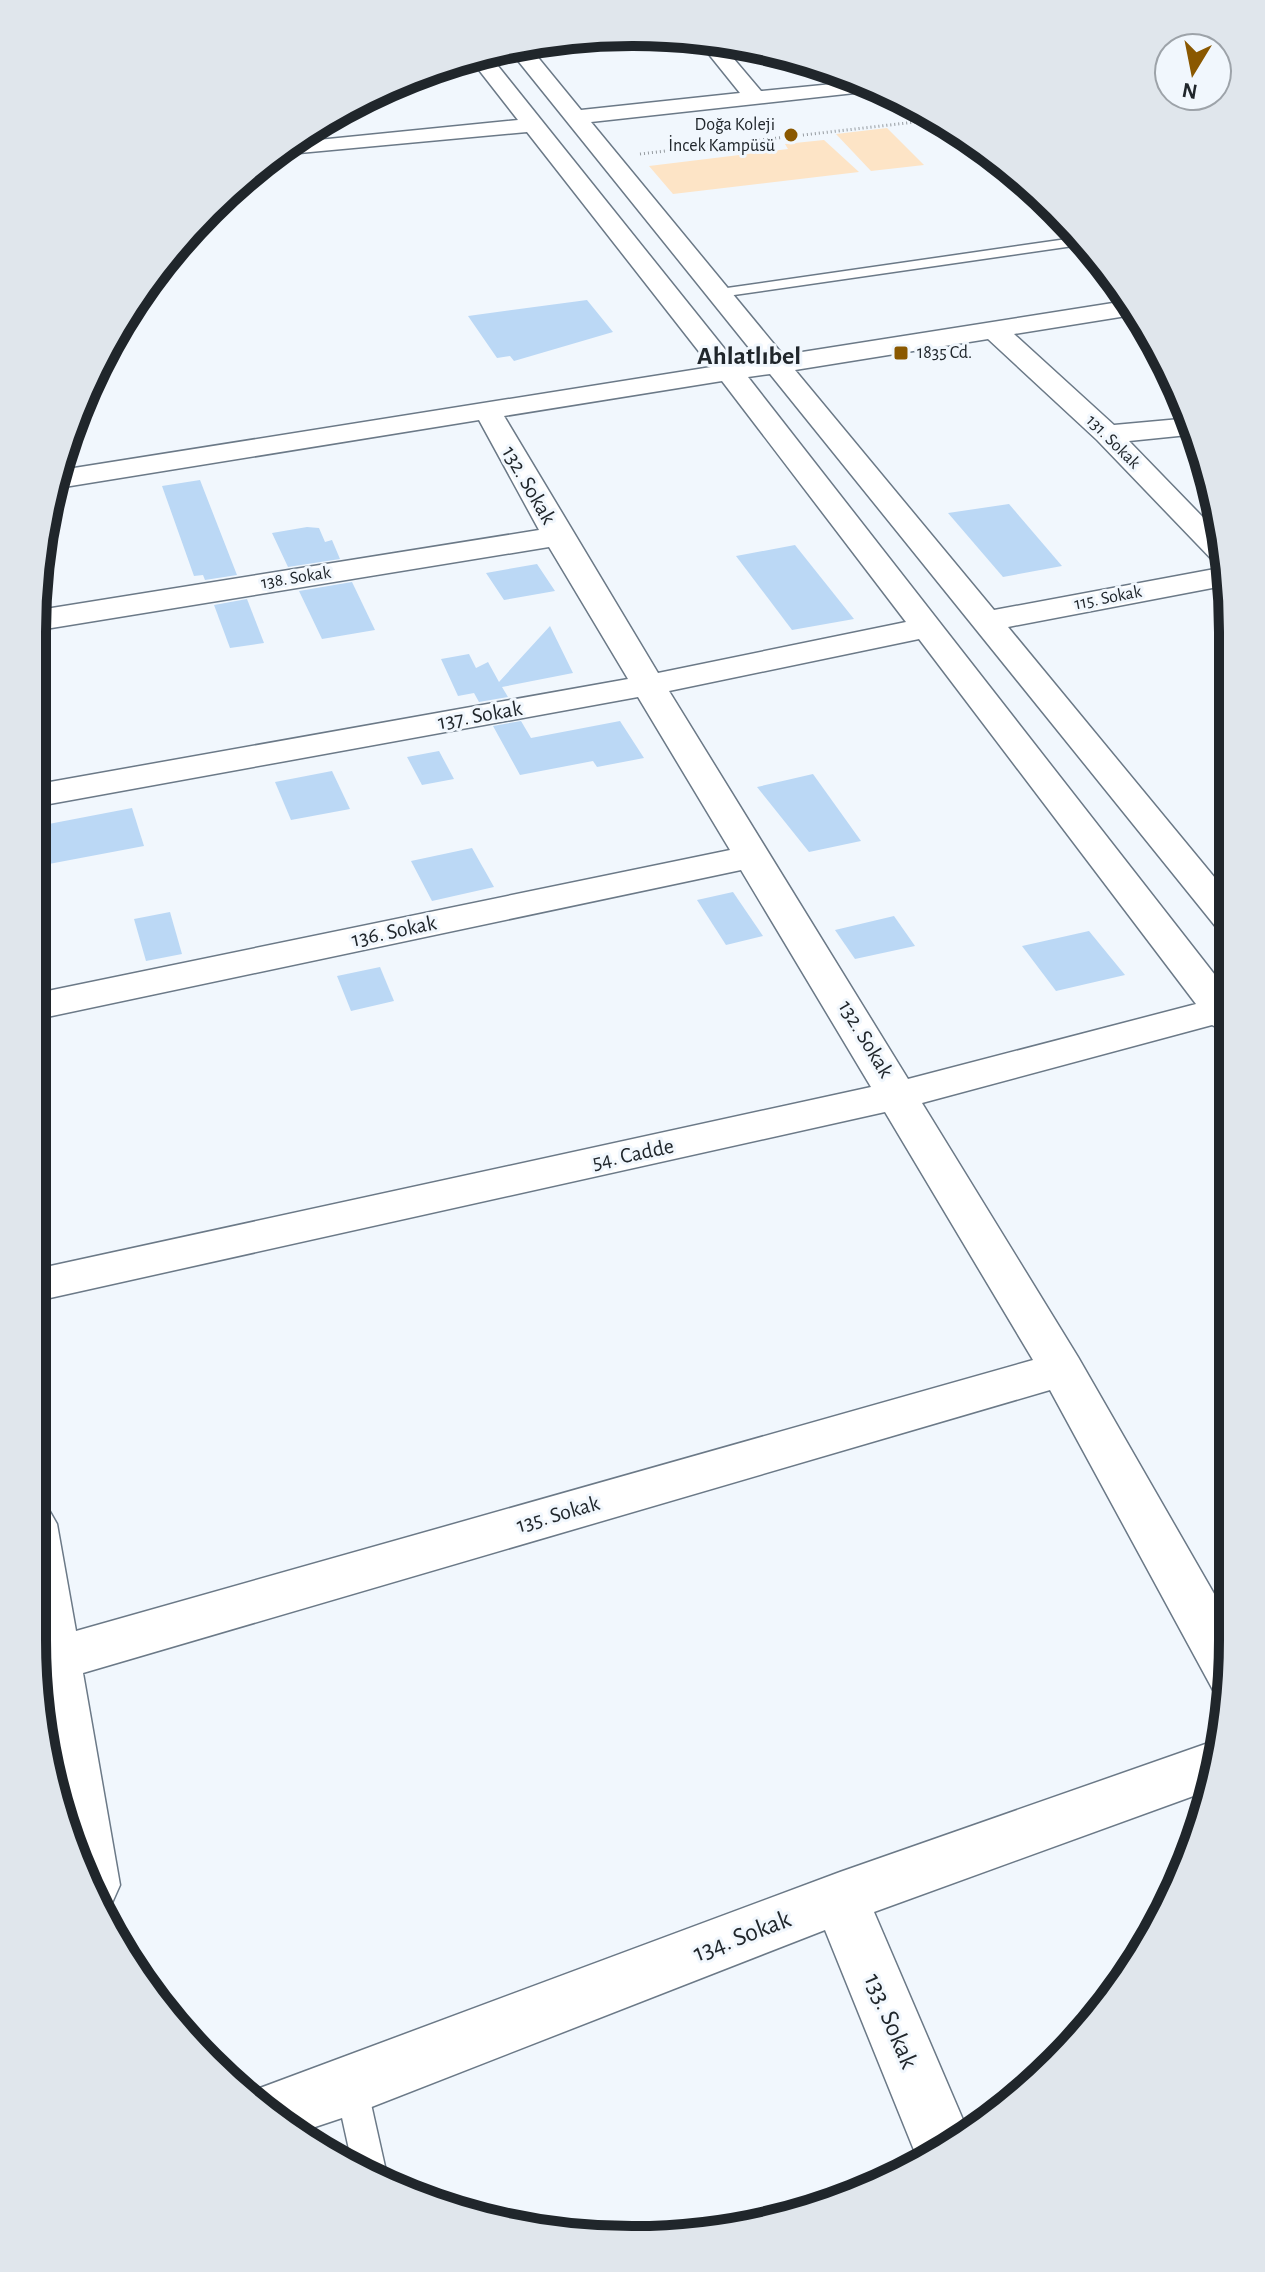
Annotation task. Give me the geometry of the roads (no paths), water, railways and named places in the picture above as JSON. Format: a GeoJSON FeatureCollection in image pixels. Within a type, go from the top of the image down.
{"type":"FeatureCollection","features":[{"type":"Feature","properties":{"kind":"street"},"geometry":{"type":"LineString","coordinates":[[718,52],[756,99]]}},
{"type":"Feature","properties":{"kind":"street"},"geometry":{"type":"LineString","coordinates":[[525,56],[1219,907]]}},
{"type":"Feature","properties":{"kind":"street"},"geometry":{"type":"LineString","coordinates":[[486,65],[1219,1003]]}},
{"type":"Feature","properties":{"kind":"street"},"geometry":{"type":"LineString","coordinates":[[577,117],[851,89]]}},
{"type":"Feature","properties":{"kind":"street"},"geometry":{"type":"LineString","coordinates":[[303,148],[534,125]]}},
{"type":"Feature","properties":{"kind":"street"},"geometry":{"type":"LineString","coordinates":[[329,132],[337,144]]}},
{"type":"Feature","properties":{"kind":"street"},"geometry":{"type":"LineString","coordinates":[[75,450],[720,362],[1111,294]]}},
{"type":"Feature","properties":{"kind":"street"},"geometry":{"type":"LineString","coordinates":[[770,354],[993,329],[1121,309]]}},
{"type":"Feature","properties":{"kind":"street","name":"131. Sokak"},"geometry":{"type":"LineString","coordinates":[[993,329],[1107,434],[1212,544]]}},
{"type":"Feature","properties":{"kind":"street"},"geometry":{"type":"LineString","coordinates":[[67,478],[488,412],[720,362]]}},
{"type":"Feature","properties":{"kind":"street","name":"132. Sokak"},"geometry":{"type":"LineString","coordinates":[[488,412],[558,536],[1062,1369],[1219,1650]]}},
{"type":"Feature","properties":{"kind":"street"},"geometry":{"type":"LineString","coordinates":[[1107,434],[1181,427]]}},
{"type":"Feature","properties":{"kind":"street","name":"138. Sokak"},"geometry":{"type":"LineString","coordinates":[[46,619],[558,536]]}},
{"type":"Feature","properties":{"kind":"street","name":"115. Sokak"},"geometry":{"type":"LineString","coordinates":[[987,621],[1216,578]]}},
{"type":"Feature","properties":{"kind":"street","name":"137. Sokak"},"geometry":{"type":"LineString","coordinates":[[46,794],[648,685],[926,628]]}},
{"type":"Feature","properties":{"kind":"street","name":"136. Sokak"},"geometry":{"type":"LineString","coordinates":[[46,1004],[754,856]]}},
{"type":"Feature","properties":{"kind":"street","name":"54. Cadde"},"geometry":{"type":"LineString","coordinates":[[46,1283],[899,1095],[1219,1015]]}},
{"type":"Feature","properties":{"kind":"street","name":"135. Sokak"},"geometry":{"type":"LineString","coordinates":[[54,1659],[1062,1369]]}},
{"type":"Feature","properties":{"kind":"street"},"geometry":{"type":"LineString","coordinates":[[46,1610],[87,1853]]}},
{"type":"Feature","properties":{"kind":"street","name":"134. Sokak"},"geometry":{"type":"LineString","coordinates":[[281,2109],[351,2086],[840,1898],[1205,1768]]}},
{"type":"Feature","properties":{"kind":"street","name":"133. Sokak"},"geometry":{"type":"LineString","coordinates":[[840,1898],[940,2138]]}},
{"type":"Feature","properties":{"kind":"lane"},"geometry":{"type":"LineString","coordinates":[[720,293],[1070,243]]}},
{"type":"Feature","properties":{"kind":"lane"},"geometry":{"type":"LineString","coordinates":[[351,2086],[368,2163]]}},
{"type":"Feature","properties":{"kind":"place","name":"Doğa Koleji İncek Kampüsü"},"geometry":{"type":"Point","coordinates":[791,135]}},
{"type":"Feature","properties":{"kind":"place","name":"1835 Cd."},"geometry":{"type":"Point","coordinates":[901,353]}},
{"type":"Feature","properties":{"kind":"district","name":"Ahlatlıbel"},"geometry":{"type":"Point","coordinates":[749,356]}}]}
